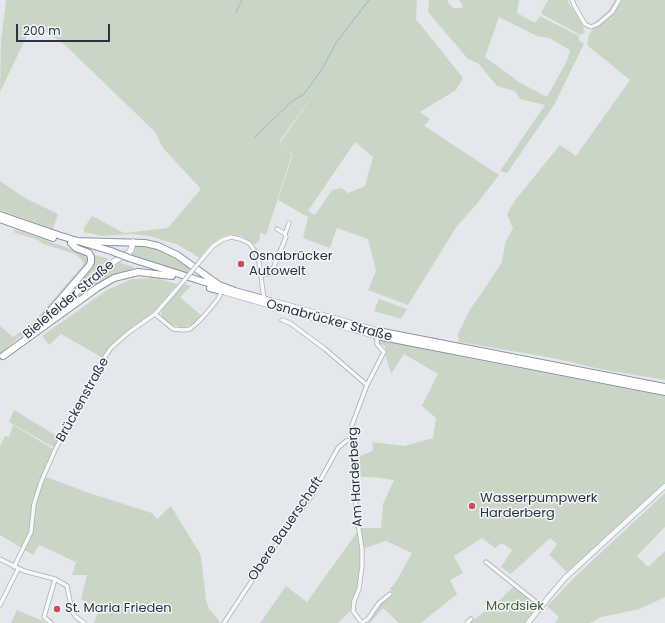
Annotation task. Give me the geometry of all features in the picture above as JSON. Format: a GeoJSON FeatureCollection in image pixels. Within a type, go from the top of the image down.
{"type":"FeatureCollection","features":[{"type":"Feature","properties":{"kind":"highway","name":"Osnabrücker Straße"},"geometry":{"type":"LineString","coordinates":[[0,215],[73,242]]}},
{"type":"Feature","properties":{"kind":"highway","name":"Osnabrücker Straße"},"geometry":{"type":"LineString","coordinates":[[0,219],[235,292],[264,299]]}},
{"type":"Feature","properties":{"kind":"highway"},"geometry":{"type":"LineString","coordinates":[[46,316],[91,262],[89,253],[76,248],[73,242],[131,242],[152,244],[169,250],[190,263],[210,279],[235,292]]}},
{"type":"Feature","properties":{"kind":"highway","name":"Osnabrücker Straße"},"geometry":{"type":"LineString","coordinates":[[127,259],[172,276],[222,291]]}},
{"type":"Feature","properties":{"kind":"highway"},"geometry":{"type":"LineString","coordinates":[[2,358],[97,288],[114,278],[138,272],[172,276]]}},
{"type":"Feature","properties":{"kind":"highway","name":"Osnabrücker Straße"},"geometry":{"type":"LineString","coordinates":[[378,333],[665,387]]}},
{"type":"Feature","properties":{"kind":"highway","name":"Osnabrücker Straße"},"geometry":{"type":"LineString","coordinates":[[378,333],[665,392]]}},
{"type":"Feature","properties":{"kind":"main road","name":"Bielefelder Straße"},"geometry":{"type":"LineString","coordinates":[[2,358],[46,316],[125,251],[131,242]]}},
{"type":"Feature","properties":{"kind":"main road","name":"Bielefelder Straße"},"geometry":{"type":"LineString","coordinates":[[2,358],[78,291],[115,261],[128,253],[131,242]]}},
{"type":"Feature","properties":{"kind":"main road","name":"Osnabrücker Straße"},"geometry":{"type":"LineString","coordinates":[[222,291],[378,333]]}},
{"type":"Feature","properties":{"kind":"main road","name":"Osnabrücker Straße"},"geometry":{"type":"LineString","coordinates":[[264,299],[378,333]]}},
{"type":"Feature","properties":{"kind":"street"},"geometry":{"type":"LineString","coordinates":[[572,0],[585,24],[589,27],[598,24],[612,12],[619,0]]}},
{"type":"Feature","properties":{"kind":"street"},"geometry":{"type":"LineString","coordinates":[[262,275],[271,274],[286,237],[285,234],[289,223]]}},
{"type":"Feature","properties":{"kind":"street"},"geometry":{"type":"LineString","coordinates":[[277,229],[285,234]]}},
{"type":"Feature","properties":{"kind":"street","name":"Brückenstraße"},"geometry":{"type":"LineString","coordinates":[[0,605],[31,532],[34,504],[41,482],[100,364],[112,348],[128,333],[155,314],[213,246],[222,240],[231,237],[249,243],[255,251],[262,275],[264,299]]}},
{"type":"Feature","properties":{"kind":"street"},"geometry":{"type":"LineString","coordinates":[[155,314],[173,329],[190,329],[204,316],[218,299],[222,291]]}},
{"type":"Feature","properties":{"kind":"street"},"geometry":{"type":"LineString","coordinates":[[282,320],[290,323],[325,349],[367,384]]}},
{"type":"Feature","properties":{"kind":"street","name":"Am Harderberg"},"geometry":{"type":"LineString","coordinates":[[362,623],[352,611],[359,589],[362,566],[362,549],[356,509],[355,461],[352,440],[352,425],[354,416],[367,384],[384,352],[377,344],[378,333]]}},
{"type":"Feature","properties":{"kind":"street","name":"Obere Bauerschaft"},"geometry":{"type":"LineString","coordinates":[[224,623],[292,520],[311,497],[338,448],[346,441],[352,440]]}},
{"type":"Feature","properties":{"kind":"street"},"geometry":{"type":"LineString","coordinates":[[528,623],[565,578],[665,486]]}},
{"type":"Feature","properties":{"kind":"street"},"geometry":{"type":"LineString","coordinates":[[0,559],[16,568],[56,579],[68,586],[72,611],[75,616],[84,623]]}},
{"type":"Feature","properties":{"kind":"street"},"geometry":{"type":"LineString","coordinates":[[486,562],[541,606]]}},
{"type":"Feature","properties":{"kind":"street"},"geometry":{"type":"LineString","coordinates":[[51,623],[44,617],[56,579]]}},
{"type":"Feature","properties":{"kind":"street"},"geometry":{"type":"LineString","coordinates":[[362,623],[368,619],[379,602],[390,594]]}},
{"type":"Feature","properties":{"kind":"street"},"geometry":{"type":"LineString","coordinates":[[467,623],[471,619]]}},
{"type":"Feature","properties":{"kind":"green space"},"geometry":{"type":"Polygon","coordinates":[[[6,0],[417,0],[416,19],[463,78],[456,90],[420,112],[430,119],[424,126],[499,175],[476,205],[457,226],[408,305],[368,290],[376,271],[368,239],[337,228],[330,248],[303,238],[308,217],[278,200],[293,155],[280,143],[292,155],[266,235],[260,233],[260,239],[256,244],[242,236],[231,234],[221,237],[211,244],[199,258],[176,244],[149,236],[130,234],[103,236],[84,232],[84,228],[92,216],[124,233],[168,228],[201,189],[163,148],[155,132],[64,44],[33,23],[0,92],[1,41],[6,0]],[[317,89],[279,142],[280,143],[317,89]],[[355,142],[308,211],[315,215],[332,190],[341,188],[348,193],[365,186],[373,157],[355,142]]]}},
{"type":"Feature","properties":{"kind":"green space"},"geometry":{"type":"Polygon","coordinates":[[[429,0],[448,0],[454,8],[462,8],[463,6],[459,0],[519,0],[517,13],[535,23],[540,16],[579,36],[579,40],[584,44],[554,105],[507,173],[500,171],[545,105],[520,99],[515,91],[497,86],[478,63],[468,59],[428,12],[429,0]],[[499,17],[485,57],[519,82],[547,97],[567,61],[570,50],[549,38],[537,36],[499,17]]]}},
{"type":"Feature","properties":{"kind":"green space"},"geometry":{"type":"Polygon","coordinates":[[[548,0],[567,0],[582,23],[585,33],[580,35],[542,14],[541,13],[548,0]]]}},
{"type":"Feature","properties":{"kind":"green space"},"geometry":{"type":"Polygon","coordinates":[[[615,0],[665,0],[665,380],[600,369],[553,358],[459,342],[458,334],[470,309],[502,262],[505,243],[513,228],[507,214],[516,199],[560,145],[576,156],[630,80],[587,45],[589,34],[595,27],[593,24],[608,11],[615,0]]]}},
{"type":"Feature","properties":{"kind":"green space"},"geometry":{"type":"Polygon","coordinates":[[[0,181],[25,198],[58,214],[53,229],[0,210],[0,181]]]}},
{"type":"Feature","properties":{"kind":"green space"},"geometry":{"type":"Polygon","coordinates":[[[14,229],[82,253],[88,257],[88,262],[45,313],[0,354],[0,326],[13,337],[34,322],[84,264],[75,254],[43,244],[38,240],[13,232],[14,229]]]}},
{"type":"Feature","properties":{"kind":"green space"},"geometry":{"type":"Polygon","coordinates":[[[135,245],[146,245],[168,252],[191,268],[186,274],[130,255],[134,252],[135,245]]]}},
{"type":"Feature","properties":{"kind":"green space"},"geometry":{"type":"Polygon","coordinates":[[[91,254],[109,259],[61,301],[89,269],[91,254]]]}},
{"type":"Feature","properties":{"kind":"green space"},"geometry":{"type":"Polygon","coordinates":[[[118,262],[134,267],[130,271],[53,318],[52,316],[118,262]]]}},
{"type":"Feature","properties":{"kind":"green space"},"geometry":{"type":"Polygon","coordinates":[[[156,278],[177,284],[154,311],[121,337],[101,357],[61,334],[49,345],[42,336],[107,290],[132,279],[156,278]]]}},
{"type":"Feature","properties":{"kind":"green space"},"geometry":{"type":"Polygon","coordinates":[[[184,284],[191,286],[180,297],[202,316],[194,323],[183,328],[168,323],[161,314],[162,310],[184,284]]]}},
{"type":"Feature","properties":{"kind":"green space"},"geometry":{"type":"Polygon","coordinates":[[[379,299],[407,309],[401,319],[374,311],[379,299]]]}},
{"type":"Feature","properties":{"kind":"green space"},"geometry":{"type":"Polygon","coordinates":[[[380,339],[477,360],[665,396],[665,482],[567,572],[549,555],[557,544],[550,538],[511,574],[501,567],[512,550],[502,543],[495,548],[482,538],[454,556],[463,573],[450,580],[457,594],[421,623],[399,623],[383,608],[370,623],[366,623],[381,603],[393,595],[393,592],[390,589],[397,580],[412,553],[386,541],[362,549],[359,589],[351,610],[338,623],[260,623],[286,586],[307,602],[360,528],[381,528],[383,504],[394,480],[372,477],[356,477],[357,457],[373,451],[372,442],[404,446],[433,438],[436,418],[422,406],[438,374],[404,354],[391,374],[385,353],[385,346],[378,342],[380,339]]]}},
{"type":"Feature","properties":{"kind":"green space"},"geometry":{"type":"Polygon","coordinates":[[[14,410],[60,438],[56,447],[53,447],[9,422],[14,410]]]}},
{"type":"Feature","properties":{"kind":"green space"},"geometry":{"type":"Polygon","coordinates":[[[13,425],[53,449],[41,488],[46,477],[89,493],[152,513],[157,519],[171,506],[199,552],[201,557],[206,600],[209,609],[221,623],[94,623],[99,609],[81,599],[87,575],[72,575],[76,562],[39,545],[33,555],[0,535],[0,446],[5,436],[9,437],[13,425]]]}},
{"type":"Feature","properties":{"kind":"green space"},"geometry":{"type":"Polygon","coordinates":[[[665,493],[665,527],[637,556],[648,567],[665,551],[665,597],[640,609],[601,617],[590,623],[555,623],[559,617],[547,606],[578,574],[665,493]]]}},
{"type":"Feature","properties":{"kind":"green space","name":"Mordsiek"},"geometry":{"type":"Polygon","coordinates":[[[514,586],[537,604],[537,608],[526,623],[469,623],[500,600],[514,586]]]}},
{"type":"Feature","properties":{"kind":"green space"},"geometry":{"type":"Polygon","coordinates":[[[17,610],[43,621],[45,623],[11,623],[17,610]]]}},
{"type":"Feature","properties":{"kind":"waterway"},"geometry":{"type":"LineString","coordinates":[[236,12],[242,0]]}},
{"type":"Feature","properties":{"kind":"waterway"},"geometry":{"type":"LineString","coordinates":[[255,137],[292,101],[304,94],[322,69],[336,43],[369,0]]}},
{"type":"Feature","properties":{"kind":"place","name":"Osnabrücker Autowelt"},"geometry":{"type":"Point","coordinates":[241,264]}},
{"type":"Feature","properties":{"kind":"place","name":"Wasserpumpwerk Harderberg"},"geometry":{"type":"Point","coordinates":[472,506]}},
{"type":"Feature","properties":{"kind":"place","name":"St. Maria Frieden"},"geometry":{"type":"Point","coordinates":[57,609]}}]}
